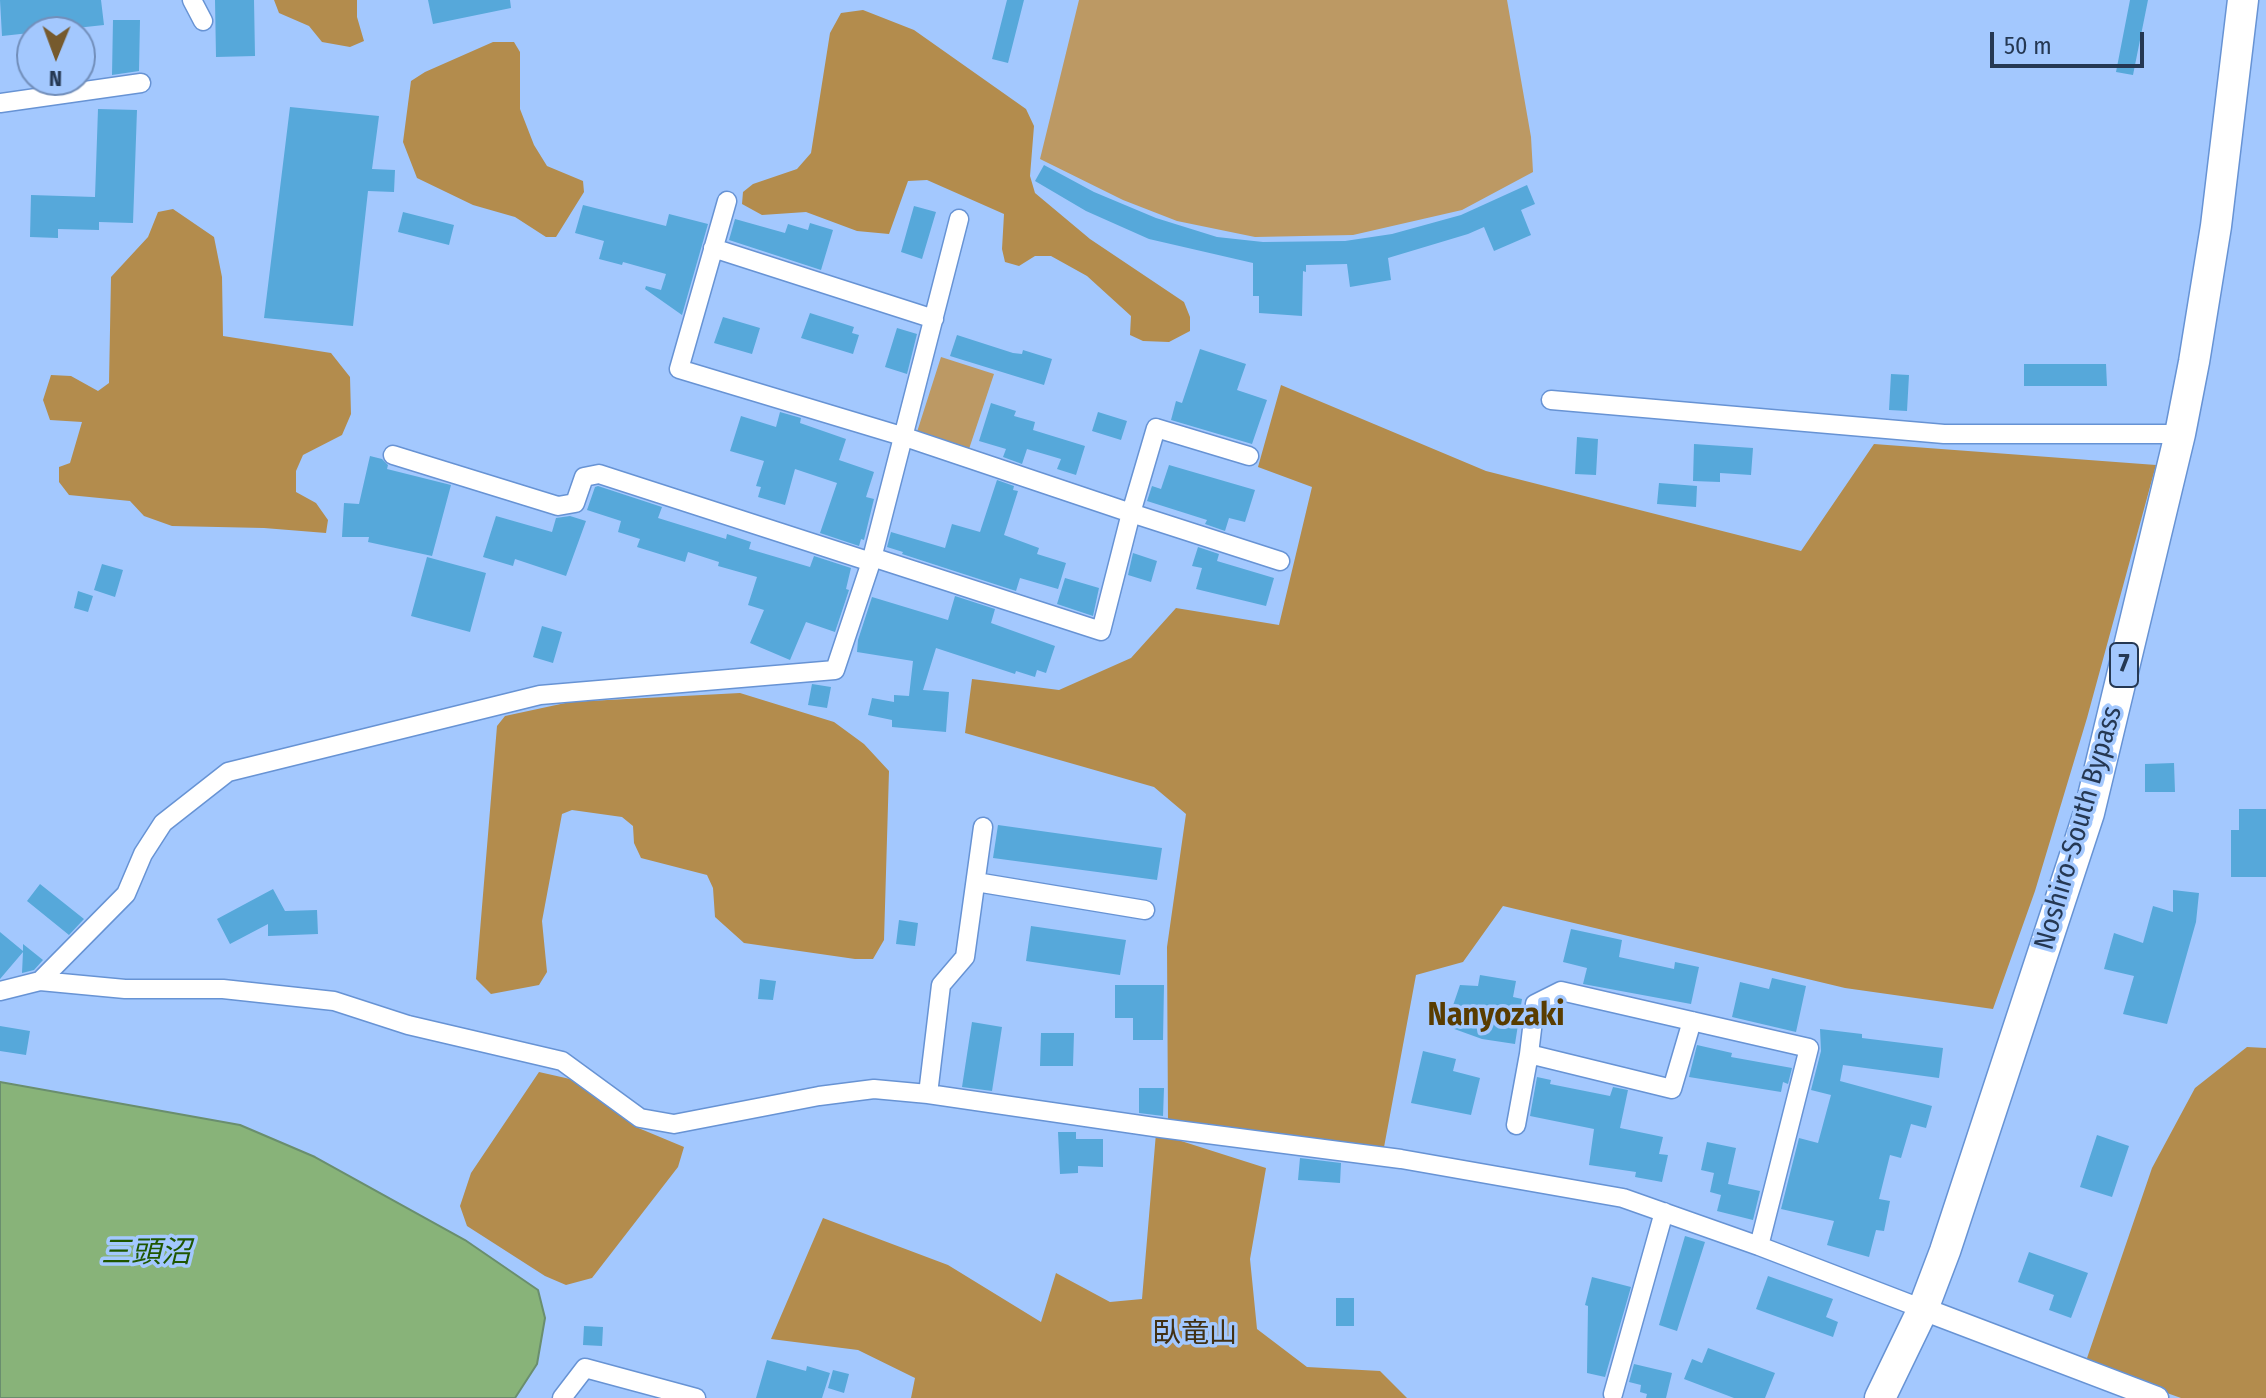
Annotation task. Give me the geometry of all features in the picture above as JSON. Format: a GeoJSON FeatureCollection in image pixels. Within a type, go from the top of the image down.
{"type":"FeatureCollection","features":[{"type":"Feature","properties":{"kind":"highway","name":"Noshiro-South Bypass"},"geometry":{"type":"LineString","coordinates":[[1880,1398],[1923,1309],[1955,1223],[2089,813],[2180,434],[2216,226],[2243,0]]}},
{"type":"Feature","properties":{"kind":"street"},"geometry":{"type":"LineString","coordinates":[[192,0],[203,21]]}},
{"type":"Feature","properties":{"kind":"street"},"geometry":{"type":"LineString","coordinates":[[0,103],[141,83]]}},
{"type":"Feature","properties":{"kind":"street"},"geometry":{"type":"LineString","coordinates":[[727,201],[679,369],[905,437],[1280,561]]}},
{"type":"Feature","properties":{"kind":"street"},"geometry":{"type":"LineString","coordinates":[[40,981],[126,894],[143,854],[163,823],[228,772],[540,695],[835,670],[872,560],[959,219]]}},
{"type":"Feature","properties":{"kind":"street"},"geometry":{"type":"LineString","coordinates":[[713,248],[934,319]]}},
{"type":"Feature","properties":{"kind":"street"},"geometry":{"type":"LineString","coordinates":[[1551,400],[1944,434],[2180,434]]}},
{"type":"Feature","properties":{"kind":"street"},"geometry":{"type":"LineString","coordinates":[[393,455],[558,506],[575,503],[584,477],[599,474],[1101,631],[1156,428],[1249,456]]}},
{"type":"Feature","properties":{"kind":"street"},"geometry":{"type":"LineString","coordinates":[[928,1094],[941,985],[965,957],[983,827]]}},
{"type":"Feature","properties":{"kind":"street"},"geometry":{"type":"LineString","coordinates":[[976,882],[1145,910]]}},
{"type":"Feature","properties":{"kind":"street"},"geometry":{"type":"LineString","coordinates":[[0,991],[40,981],[125,989],[223,989],[334,1001],[408,1025],[562,1061],[640,1118],[674,1124],[819,1096],[874,1089],[1401,1159],[1623,1198],[1759,1246],[2157,1398]]}},
{"type":"Feature","properties":{"kind":"street"},"geometry":{"type":"LineString","coordinates":[[1516,1125],[1535,1004],[1561,991],[1809,1048],[1759,1246]]}},
{"type":"Feature","properties":{"kind":"street"},"geometry":{"type":"LineString","coordinates":[[1529,1054],[1672,1089],[1692,1021]]}},
{"type":"Feature","properties":{"kind":"street"},"geometry":{"type":"LineString","coordinates":[[1613,1394],[1664,1212]]}},
{"type":"Feature","properties":{"kind":"street"},"geometry":{"type":"LineString","coordinates":[[562,1398],[585,1368],[696,1398]]}},
{"type":"Feature","properties":{"kind":"shaded area"},"geometry":{"type":"Polygon","coordinates":[[[1079,0],[1507,0],[1531,137],[1533,172],[1462,210],[1353,235],[1255,237],[1177,221],[1123,200],[1040,159],[1079,0]]]}},
{"type":"Feature","properties":{"kind":"shaded area"},"geometry":{"type":"Polygon","coordinates":[[[941,357],[994,374],[969,449],[917,432],[941,357]]]}},
{"type":"Feature","properties":{"kind":"green space"},"geometry":{"type":"Polygon","coordinates":[[[274,0],[357,0],[357,17],[364,41],[350,47],[322,42],[309,26],[279,13],[274,0]]]}},
{"type":"Feature","properties":{"kind":"green space"},"geometry":{"type":"Polygon","coordinates":[[[863,10],[914,30],[1026,109],[1034,126],[1030,176],[1035,193],[1090,239],[1184,302],[1190,317],[1190,331],[1169,342],[1143,341],[1130,335],[1131,316],[1087,276],[1051,256],[1035,256],[1019,266],[1005,262],[1002,249],[1004,214],[927,180],[908,181],[889,234],[857,231],[806,212],[762,215],[742,204],[743,192],[753,184],[797,169],[811,153],[830,33],[841,13],[863,10]]]}},
{"type":"Feature","properties":{"kind":"green space"},"geometry":{"type":"Polygon","coordinates":[[[493,42],[514,42],[520,52],[520,109],[534,145],[547,166],[583,181],[584,192],[556,237],[546,237],[515,217],[473,205],[417,178],[403,142],[411,81],[493,42]]]}},
{"type":"Feature","properties":{"kind":"green space"},"geometry":{"type":"Polygon","coordinates":[[[173,209],[214,237],[222,277],[223,336],[331,353],[350,377],[351,414],[342,435],[303,455],[296,471],[296,492],[316,503],[328,520],[326,533],[172,526],[144,516],[130,501],[69,495],[59,482],[59,467],[70,463],[82,422],[50,420],[43,400],[51,375],[71,376],[98,391],[109,383],[111,277],[148,237],[158,212],[173,209]]]}},
{"type":"Feature","properties":{"kind":"green space"},"geometry":{"type":"Polygon","coordinates":[[[1281,385],[1486,471],[1801,551],[1874,444],[2156,465],[2087,718],[2035,891],[1993,1009],[1845,988],[1503,906],[1463,962],[1416,975],[1382,1158],[1168,1120],[1167,947],[1186,814],[1154,787],[965,733],[972,679],[1059,690],[1131,658],[1176,608],[1279,625],[1312,487],[1258,467],[1281,385]]]}},
{"type":"Feature","properties":{"kind":"green space"},"geometry":{"type":"Polygon","coordinates":[[[740,693],[834,722],[864,744],[889,771],[884,940],[873,959],[744,943],[715,917],[713,888],[707,875],[641,858],[634,843],[633,826],[622,817],[572,810],[562,814],[542,921],[547,972],[539,985],[491,994],[476,979],[497,726],[505,716],[570,702],[740,693]]]}},
{"type":"Feature","properties":{"kind":"green space"},"geometry":{"type":"Polygon","coordinates":[[[2247,1047],[2266,1048],[2266,1398],[2181,1398],[2085,1364],[2152,1168],[2195,1088],[2247,1047]]]}},
{"type":"Feature","properties":{"kind":"green space"},"geometry":{"type":"Polygon","coordinates":[[[539,1072],[570,1079],[636,1127],[684,1147],[678,1167],[592,1278],[566,1285],[545,1276],[467,1226],[460,1206],[471,1173],[539,1072]]]}},
{"type":"Feature","properties":{"kind":"green space","name":"臥竜山"},"geometry":{"type":"Polygon","coordinates":[[[1156,1133],[1266,1168],[1250,1259],[1257,1329],[1307,1367],[1380,1371],[1407,1398],[911,1398],[915,1378],[858,1350],[771,1339],[823,1218],[948,1265],[1041,1322],[1056,1273],[1110,1302],[1142,1299],[1156,1133]]]}},
{"type":"Feature","properties":{"kind":"water","name":"三頭沼"},"geometry":{"type":"Polygon","coordinates":[[[0,1082],[240,1125],[315,1157],[465,1240],[538,1290],[545,1318],[537,1364],[515,1398],[0,1398],[0,1082]]]}},
{"type":"Feature","properties":{"kind":"building"},"geometry":{"type":"Polygon","coordinates":[[[0,0],[101,0],[104,25],[96,26],[96,16],[16,16],[16,34],[2,36],[0,0]]]}},
{"type":"Feature","properties":{"kind":"building"},"geometry":{"type":"Polygon","coordinates":[[[215,0],[254,0],[255,56],[216,57],[215,0]]]}},
{"type":"Feature","properties":{"kind":"building"},"geometry":{"type":"Polygon","coordinates":[[[428,0],[510,0],[511,8],[433,24],[428,0]]]}},
{"type":"Feature","properties":{"kind":"building"},"geometry":{"type":"Polygon","coordinates":[[[1007,0],[1024,0],[1008,63],[992,59],[1007,0]]]}},
{"type":"Feature","properties":{"kind":"building"},"geometry":{"type":"Polygon","coordinates":[[[2130,0],[2148,0],[2133,75],[2116,72],[2130,0]]]}},
{"type":"Feature","properties":{"kind":"building"},"geometry":{"type":"Polygon","coordinates":[[[113,20],[140,20],[139,71],[112,75],[113,20]]]}},
{"type":"Feature","properties":{"kind":"building"},"geometry":{"type":"Polygon","coordinates":[[[290,107],[379,116],[372,169],[395,170],[394,192],[368,191],[353,326],[264,318],[290,107]]]}},
{"type":"Feature","properties":{"kind":"building"},"geometry":{"type":"Polygon","coordinates":[[[98,109],[137,110],[133,223],[99,222],[99,230],[58,229],[58,238],[30,237],[31,195],[95,197],[98,109]]]}},
{"type":"Feature","properties":{"kind":"building"},"geometry":{"type":"Polygon","coordinates":[[[1044,165],[1094,192],[1156,218],[1217,237],[1263,242],[1345,241],[1392,234],[1461,215],[1527,185],[1535,204],[1521,210],[1531,235],[1494,251],[1484,227],[1388,258],[1391,280],[1350,287],[1347,264],[1306,265],[1306,272],[1303,271],[1302,316],[1259,313],[1259,296],[1253,296],[1253,263],[1149,239],[1086,211],[1035,181],[1044,165]]]}},
{"type":"Feature","properties":{"kind":"building"},"geometry":{"type":"Polygon","coordinates":[[[583,205],[666,226],[669,214],[708,224],[682,315],[645,289],[646,286],[661,290],[666,274],[599,259],[604,241],[575,233],[583,205]]]}},
{"type":"Feature","properties":{"kind":"building"},"geometry":{"type":"Polygon","coordinates":[[[914,206],[936,212],[922,259],[901,252],[914,206]]]}},
{"type":"Feature","properties":{"kind":"building"},"geometry":{"type":"Polygon","coordinates":[[[403,212],[454,225],[449,245],[398,232],[403,212]]]}},
{"type":"Feature","properties":{"kind":"building"},"geometry":{"type":"Polygon","coordinates":[[[735,219],[785,233],[788,224],[808,230],[810,223],[833,230],[821,270],[729,240],[735,219]]]}},
{"type":"Feature","properties":{"kind":"building"},"geometry":{"type":"Polygon","coordinates":[[[810,313],[854,327],[852,333],[859,335],[853,354],[801,338],[810,313]]]}},
{"type":"Feature","properties":{"kind":"building"},"geometry":{"type":"Polygon","coordinates":[[[723,317],[760,328],[752,354],[714,343],[723,317]]]}},
{"type":"Feature","properties":{"kind":"building"},"geometry":{"type":"Polygon","coordinates":[[[897,328],[917,334],[907,374],[885,367],[897,328]]]}},
{"type":"Feature","properties":{"kind":"building"},"geometry":{"type":"Polygon","coordinates":[[[957,335],[1013,353],[1022,354],[1023,350],[1052,359],[1044,385],[950,356],[957,335]]]}},
{"type":"Feature","properties":{"kind":"building"},"geometry":{"type":"Polygon","coordinates":[[[1200,349],[1246,364],[1237,390],[1267,400],[1252,444],[1171,420],[1176,401],[1182,403],[1200,349]]]}},
{"type":"Feature","properties":{"kind":"building"},"geometry":{"type":"Polygon","coordinates":[[[2024,364],[2106,364],[2107,386],[2024,386],[2024,364]]]}},
{"type":"Feature","properties":{"kind":"building"},"geometry":{"type":"Polygon","coordinates":[[[1891,374],[1909,375],[1907,411],[1889,410],[1891,374]]]}},
{"type":"Feature","properties":{"kind":"building"},"geometry":{"type":"Polygon","coordinates":[[[991,403],[1016,411],[1014,416],[1035,422],[1033,430],[1085,446],[1076,475],[1057,469],[1061,459],[1027,449],[1022,464],[1003,457],[1006,449],[979,441],[991,403]]]}},
{"type":"Feature","properties":{"kind":"building"},"geometry":{"type":"Polygon","coordinates":[[[780,412],[801,418],[800,423],[846,439],[839,460],[874,472],[866,497],[874,499],[864,540],[861,539],[859,546],[820,533],[837,483],[795,469],[785,505],[758,497],[761,487],[756,486],[764,461],[730,451],[741,416],[776,427],[780,412]]]}},
{"type":"Feature","properties":{"kind":"building"},"geometry":{"type":"Polygon","coordinates":[[[1098,412],[1127,421],[1121,440],[1092,431],[1098,412]]]}},
{"type":"Feature","properties":{"kind":"building"},"geometry":{"type":"Polygon","coordinates":[[[1577,437],[1598,439],[1596,475],[1575,474],[1577,437]]]}},
{"type":"Feature","properties":{"kind":"building"},"geometry":{"type":"Polygon","coordinates":[[[1694,444],[1753,448],[1751,475],[1720,473],[1720,482],[1693,481],[1694,444]]]}},
{"type":"Feature","properties":{"kind":"building"},"geometry":{"type":"Polygon","coordinates":[[[370,456],[382,459],[388,465],[387,469],[451,485],[432,556],[368,542],[369,537],[342,537],[344,503],[359,504],[370,456]]]}},
{"type":"Feature","properties":{"kind":"building"},"geometry":{"type":"Polygon","coordinates":[[[1169,465],[1255,490],[1245,522],[1229,518],[1225,531],[1205,524],[1207,520],[1147,501],[1152,486],[1161,489],[1169,465]]]}},
{"type":"Feature","properties":{"kind":"building"},"geometry":{"type":"Polygon","coordinates":[[[997,480],[1014,486],[1013,490],[1018,491],[1004,535],[1039,548],[1037,554],[1066,563],[1058,589],[1020,578],[1016,591],[887,547],[891,532],[945,548],[952,524],[980,532],[997,480]]]}},
{"type":"Feature","properties":{"kind":"building"},"geometry":{"type":"Polygon","coordinates":[[[1659,483],[1697,486],[1696,507],[1657,504],[1659,483]]]}},
{"type":"Feature","properties":{"kind":"building"},"geometry":{"type":"Polygon","coordinates":[[[598,486],[662,507],[658,518],[726,539],[727,534],[751,542],[749,549],[810,567],[814,556],[851,568],[846,589],[849,590],[835,632],[806,622],[790,660],[750,643],[764,610],[748,605],[757,577],[718,566],[719,562],[688,552],[685,562],[637,547],[640,539],[618,532],[621,521],[587,510],[598,486]]]}},
{"type":"Feature","properties":{"kind":"building"},"geometry":{"type":"Polygon","coordinates":[[[496,516],[552,532],[556,518],[570,516],[586,521],[566,576],[515,559],[513,566],[483,557],[496,516]]]}},
{"type":"Feature","properties":{"kind":"building"},"geometry":{"type":"Polygon","coordinates":[[[1198,547],[1219,554],[1217,561],[1274,578],[1266,606],[1196,589],[1202,568],[1192,566],[1198,547]]]}},
{"type":"Feature","properties":{"kind":"building"},"geometry":{"type":"Polygon","coordinates":[[[1133,553],[1157,561],[1151,582],[1128,575],[1133,553]]]}},
{"type":"Feature","properties":{"kind":"building"},"geometry":{"type":"Polygon","coordinates":[[[427,557],[486,573],[470,632],[411,616],[427,557]]]}},
{"type":"Feature","properties":{"kind":"building"},"geometry":{"type":"Polygon","coordinates":[[[102,564],[123,570],[115,597],[94,590],[102,564]]]}},
{"type":"Feature","properties":{"kind":"building"},"geometry":{"type":"Polygon","coordinates":[[[1065,578],[1099,588],[1093,616],[1057,604],[1065,578]]]}},
{"type":"Feature","properties":{"kind":"building"},"geometry":{"type":"Polygon","coordinates":[[[78,591],[93,596],[88,612],[74,608],[78,591]]]}},
{"type":"Feature","properties":{"kind":"building"},"geometry":{"type":"Polygon","coordinates":[[[955,596],[995,609],[991,623],[1055,646],[1046,673],[1037,670],[1035,677],[1016,671],[1015,674],[936,648],[923,690],[949,692],[946,732],[892,727],[892,720],[868,715],[872,698],[894,702],[894,695],[909,696],[913,661],[857,652],[872,597],[948,620],[955,596]]]}},
{"type":"Feature","properties":{"kind":"building"},"geometry":{"type":"Polygon","coordinates":[[[542,626],[562,632],[553,663],[533,657],[542,626]]]}},
{"type":"Feature","properties":{"kind":"building"},"geometry":{"type":"Polygon","coordinates":[[[812,684],[831,687],[827,708],[808,705],[812,684]]]}},
{"type":"Feature","properties":{"kind":"building"},"geometry":{"type":"Polygon","coordinates":[[[2174,763],[2175,792],[2145,792],[2145,764],[2174,763]]]}},
{"type":"Feature","properties":{"kind":"building"},"geometry":{"type":"Polygon","coordinates":[[[2239,809],[2266,809],[2266,877],[2231,877],[2231,830],[2239,830],[2239,809]]]}},
{"type":"Feature","properties":{"kind":"building"},"geometry":{"type":"Polygon","coordinates":[[[998,825],[1162,848],[1157,880],[993,858],[998,825]]]}},
{"type":"Feature","properties":{"kind":"building"},"geometry":{"type":"Polygon","coordinates":[[[40,884],[84,919],[69,935],[27,901],[40,884]]]}},
{"type":"Feature","properties":{"kind":"building"},"geometry":{"type":"Polygon","coordinates":[[[273,889],[285,911],[317,910],[318,934],[268,936],[268,924],[230,944],[217,919],[273,889]]]}},
{"type":"Feature","properties":{"kind":"building"},"geometry":{"type":"Polygon","coordinates":[[[2173,890],[2199,893],[2196,922],[2167,1024],[2123,1014],[2134,976],[2104,969],[2114,933],[2143,943],[2153,906],[2173,912],[2173,890]]]}},
{"type":"Feature","properties":{"kind":"building"},"geometry":{"type":"Polygon","coordinates":[[[899,920],[918,923],[915,946],[896,944],[899,920]]]}},
{"type":"Feature","properties":{"kind":"building"},"geometry":{"type":"Polygon","coordinates":[[[1031,926],[1126,940],[1120,975],[1026,961],[1031,926]]]}},
{"type":"Feature","properties":{"kind":"building"},"geometry":{"type":"Polygon","coordinates":[[[1571,929],[1622,940],[1619,957],[1674,969],[1675,962],[1699,967],[1691,1004],[1583,984],[1587,968],[1563,962],[1571,929]]]}},
{"type":"Feature","properties":{"kind":"building"},"geometry":{"type":"Polygon","coordinates":[[[0,932],[23,951],[23,944],[43,960],[34,970],[22,973],[23,952],[0,979],[0,932]]]}},
{"type":"Feature","properties":{"kind":"building"},"geometry":{"type":"Polygon","coordinates":[[[1480,975],[1516,981],[1513,997],[1522,999],[1515,1044],[1482,1039],[1446,1026],[1460,985],[1478,986],[1480,975]]]}},
{"type":"Feature","properties":{"kind":"building"},"geometry":{"type":"Polygon","coordinates":[[[1772,978],[1806,986],[1796,1032],[1732,1017],[1740,982],[1769,989],[1772,978]]]}},
{"type":"Feature","properties":{"kind":"building"},"geometry":{"type":"Polygon","coordinates":[[[760,979],[776,981],[773,1000],[758,999],[760,979]]]}},
{"type":"Feature","properties":{"kind":"building"},"geometry":{"type":"Polygon","coordinates":[[[1115,985],[1164,985],[1163,1040],[1133,1040],[1133,1018],[1115,1018],[1115,985]]]}},
{"type":"Feature","properties":{"kind":"building"},"geometry":{"type":"Polygon","coordinates":[[[972,1022],[1002,1027],[992,1091],[962,1087],[972,1022]]]}},
{"type":"Feature","properties":{"kind":"building"},"geometry":{"type":"Polygon","coordinates":[[[0,1026],[30,1031],[26,1055],[0,1051],[0,1026]]]}},
{"type":"Feature","properties":{"kind":"building"},"geometry":{"type":"Polygon","coordinates":[[[1820,1029],[1862,1034],[1862,1038],[1943,1048],[1939,1078],[1843,1065],[1840,1081],[1932,1106],[1926,1128],[1911,1124],[1901,1158],[1890,1155],[1879,1199],[1890,1201],[1884,1231],[1876,1230],[1869,1257],[1827,1245],[1834,1221],[1781,1209],[1799,1138],[1818,1143],[1831,1095],[1811,1090],[1821,1051],[1820,1029]]]}},
{"type":"Feature","properties":{"kind":"building"},"geometry":{"type":"Polygon","coordinates":[[[1041,1033],[1074,1033],[1073,1066],[1040,1066],[1041,1033]]]}},
{"type":"Feature","properties":{"kind":"building"},"geometry":{"type":"Polygon","coordinates":[[[1697,1045],[1732,1053],[1731,1057],[1792,1068],[1788,1084],[1783,1082],[1781,1092],[1689,1077],[1697,1045]]]}},
{"type":"Feature","properties":{"kind":"building"},"geometry":{"type":"Polygon","coordinates":[[[1423,1051],[1456,1059],[1453,1071],[1480,1078],[1471,1115],[1411,1103],[1423,1051]]]}},
{"type":"Feature","properties":{"kind":"building"},"geometry":{"type":"Polygon","coordinates":[[[1537,1077],[1551,1080],[1550,1084],[1610,1096],[1613,1087],[1628,1090],[1620,1128],[1663,1137],[1659,1154],[1668,1155],[1662,1182],[1635,1177],[1636,1172],[1589,1165],[1594,1129],[1530,1116],[1537,1077]]]}},
{"type":"Feature","properties":{"kind":"building"},"geometry":{"type":"Polygon","coordinates":[[[1139,1088],[1164,1088],[1163,1116],[1139,1113],[1139,1088]]]}},
{"type":"Feature","properties":{"kind":"building"},"geometry":{"type":"Polygon","coordinates":[[[1058,1132],[1076,1132],[1076,1139],[1103,1139],[1103,1167],[1078,1166],[1078,1173],[1060,1174],[1058,1132]]]}},
{"type":"Feature","properties":{"kind":"building"},"geometry":{"type":"Polygon","coordinates":[[[2097,1135],[2129,1146],[2112,1197],[2080,1187],[2097,1135]]]}},
{"type":"Feature","properties":{"kind":"building"},"geometry":{"type":"Polygon","coordinates":[[[1707,1142],[1736,1148],[1728,1184],[1760,1191],[1753,1220],[1717,1211],[1721,1195],[1710,1192],[1714,1173],[1701,1170],[1707,1142]]]}},
{"type":"Feature","properties":{"kind":"building"},"geometry":{"type":"Polygon","coordinates":[[[1300,1158],[1341,1163],[1340,1183],[1298,1180],[1300,1158]]]}},
{"type":"Feature","properties":{"kind":"building"},"geometry":{"type":"Polygon","coordinates":[[[1685,1236],[1705,1242],[1677,1331],[1659,1325],[1685,1236]]]}},
{"type":"Feature","properties":{"kind":"building"},"geometry":{"type":"Polygon","coordinates":[[[2029,1252],[2088,1273],[2071,1318],[2049,1310],[2054,1295],[2018,1282],[2029,1252]]]}},
{"type":"Feature","properties":{"kind":"building"},"geometry":{"type":"Polygon","coordinates":[[[1768,1276],[1833,1299],[1826,1317],[1838,1322],[1833,1337],[1756,1309],[1768,1276]]]}},
{"type":"Feature","properties":{"kind":"building"},"geometry":{"type":"Polygon","coordinates":[[[1592,1277],[1631,1287],[1605,1377],[1587,1373],[1588,1306],[1585,1305],[1592,1277]]]}},
{"type":"Feature","properties":{"kind":"building"},"geometry":{"type":"Polygon","coordinates":[[[1336,1298],[1354,1298],[1354,1326],[1336,1326],[1336,1298]]]}},
{"type":"Feature","properties":{"kind":"building"},"geometry":{"type":"Polygon","coordinates":[[[584,1326],[603,1327],[602,1346],[583,1345],[584,1326]]]}},
{"type":"Feature","properties":{"kind":"building"},"geometry":{"type":"Polygon","coordinates":[[[1708,1348],[1775,1373],[1765,1398],[1734,1398],[1684,1379],[1692,1359],[1702,1363],[1708,1348]]]}},
{"type":"Feature","properties":{"kind":"building"},"geometry":{"type":"Polygon","coordinates":[[[767,1360],[806,1371],[807,1366],[830,1373],[822,1398],[756,1398],[767,1360]]]}},
{"type":"Feature","properties":{"kind":"building"},"geometry":{"type":"Polygon","coordinates":[[[1634,1364],[1672,1373],[1666,1398],[1646,1398],[1647,1394],[1640,1392],[1641,1385],[1629,1382],[1634,1364]]]}},
{"type":"Feature","properties":{"kind":"building"},"geometry":{"type":"Polygon","coordinates":[[[833,1370],[849,1374],[844,1393],[828,1388],[833,1370]]]}},
{"type":"Feature","properties":{"kind":"district","name":"Nanyozaki"},"geometry":{"type":"Point","coordinates":[1496,1016]}}]}
